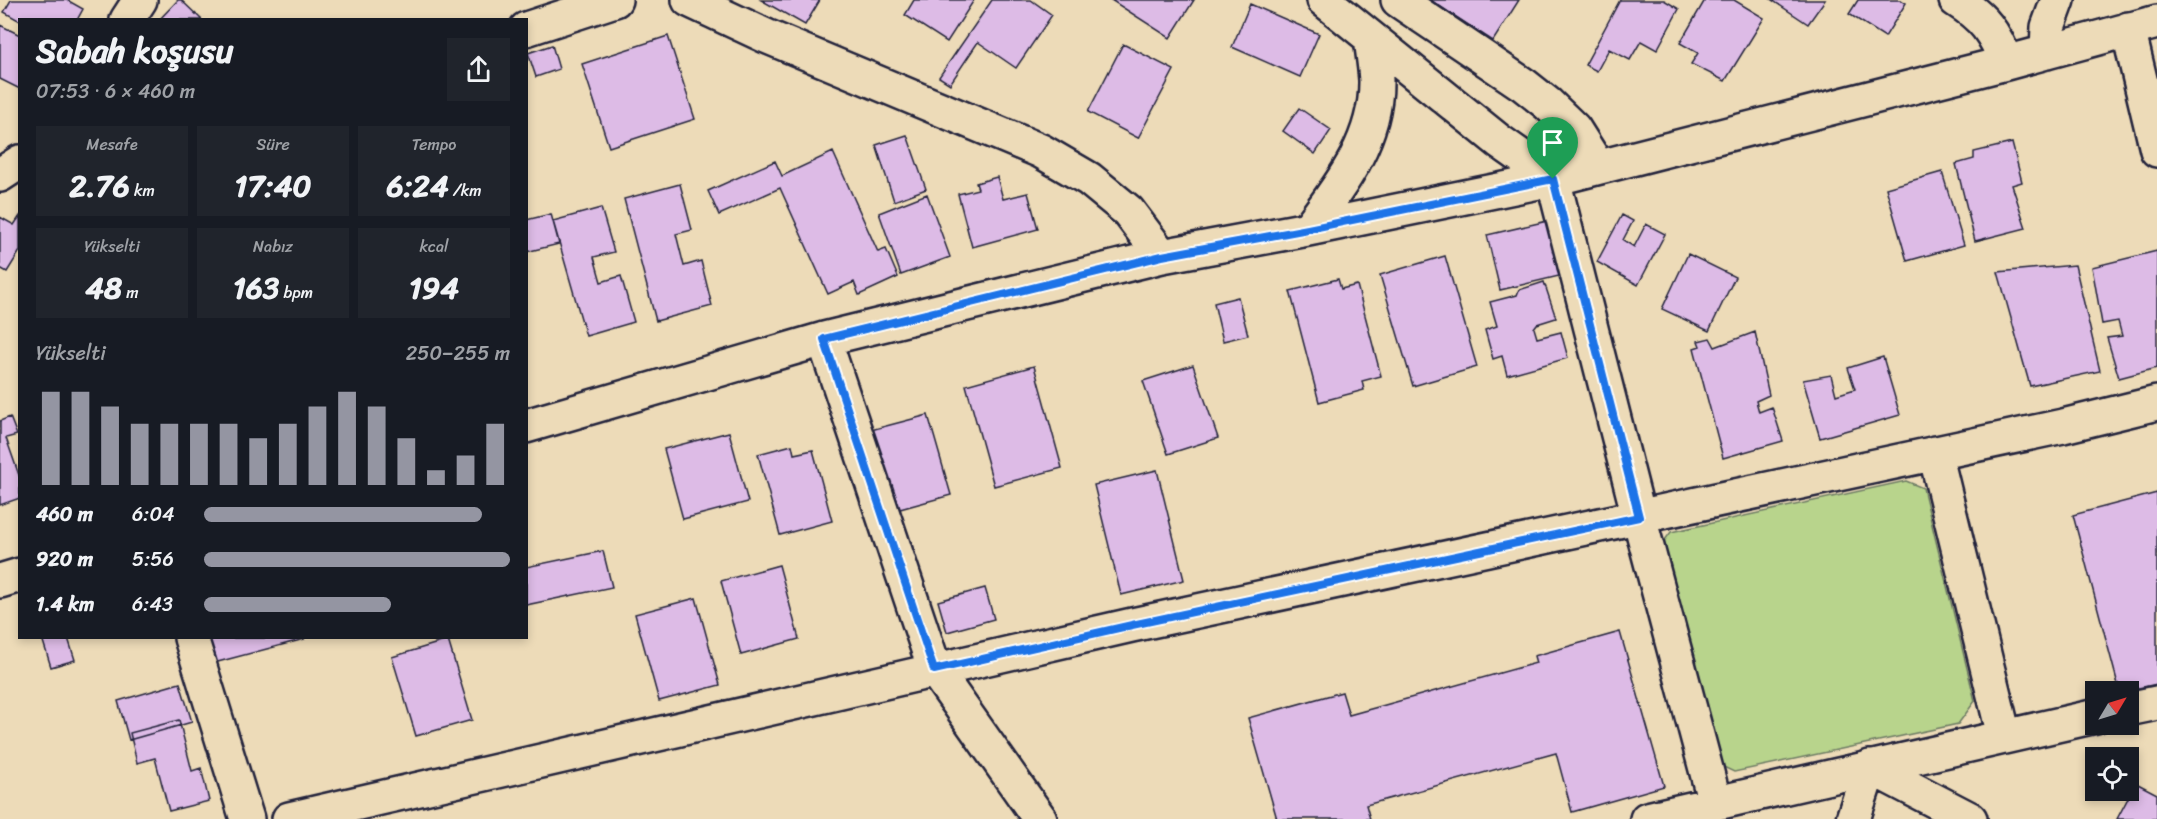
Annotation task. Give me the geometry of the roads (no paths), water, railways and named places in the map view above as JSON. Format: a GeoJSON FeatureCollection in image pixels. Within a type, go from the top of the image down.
{"type":"FeatureCollection","features":[{"type":"Feature","properties":{"kind":"street"},"geometry":{"type":"LineString","coordinates":[[128,18],[140,0]]}},
{"type":"Feature","properties":{"kind":"street"},"geometry":{"type":"LineString","coordinates":[[528,28],[615,0]]}},
{"type":"Feature","properties":{"kind":"street"},"geometry":{"type":"LineString","coordinates":[[689,0],[766,36],[1041,151],[1089,180],[1128,211],[1162,256]]}},
{"type":"Feature","properties":{"kind":"street"},"geometry":{"type":"LineString","coordinates":[[1324,0],[1499,141],[1553,179],[1715,803]]}},
{"type":"Feature","properties":{"kind":"street"},"geometry":{"type":"LineString","coordinates":[[1398,0],[1524,84],[1574,129],[1598,167]]}},
{"type":"Feature","properties":{"kind":"street"},"geometry":{"type":"LineString","coordinates":[[1956,0],[1985,22],[1998,42],[2006,63]]}},
{"type":"Feature","properties":{"kind":"street"},"geometry":{"type":"LineString","coordinates":[[2047,52],[2048,27],[2058,0]]}},
{"type":"Feature","properties":{"kind":"street"},"geometry":{"type":"LineString","coordinates":[[528,425],[824,339],[1162,256],[1553,179],[2006,63],[2142,25],[2157,150]]}},
{"type":"Feature","properties":{"kind":"street"},"geometry":{"type":"LineString","coordinates":[[1308,229],[1344,180],[1363,145],[1373,113],[1376,82],[1371,39]]}},
{"type":"Feature","properties":{"kind":"street"},"geometry":{"type":"LineString","coordinates":[[0,175],[18,163]]}},
{"type":"Feature","properties":{"kind":"street"},"geometry":{"type":"LineString","coordinates":[[824,339],[934,670],[1040,819]]}},
{"type":"Feature","properties":{"kind":"street"},"geometry":{"type":"LineString","coordinates":[[288,819],[1132,625],[2063,426],[2157,403]]}},
{"type":"Feature","properties":{"kind":"street"},"geometry":{"type":"LineString","coordinates":[[1935,453],[2004,736]]}},
{"type":"Feature","properties":{"kind":"street"},"geometry":{"type":"LineString","coordinates":[[0,581],[18,576]]}},
{"type":"Feature","properties":{"kind":"street"},"geometry":{"type":"LineString","coordinates":[[191,639],[247,819]]}},
{"type":"Feature","properties":{"kind":"street"},"geometry":{"type":"LineString","coordinates":[[2139,706],[2157,702]]}},
{"type":"Feature","properties":{"kind":"street"},"geometry":{"type":"LineString","coordinates":[[1647,819],[2085,718]]}},
{"type":"Feature","properties":{"kind":"street"},"geometry":{"type":"LineString","coordinates":[[1853,819],[1870,767]]}},
{"type":"Feature","properties":{"kind":"street"},"geometry":{"type":"LineString","coordinates":[[1870,767],[1970,819]]}}]}
